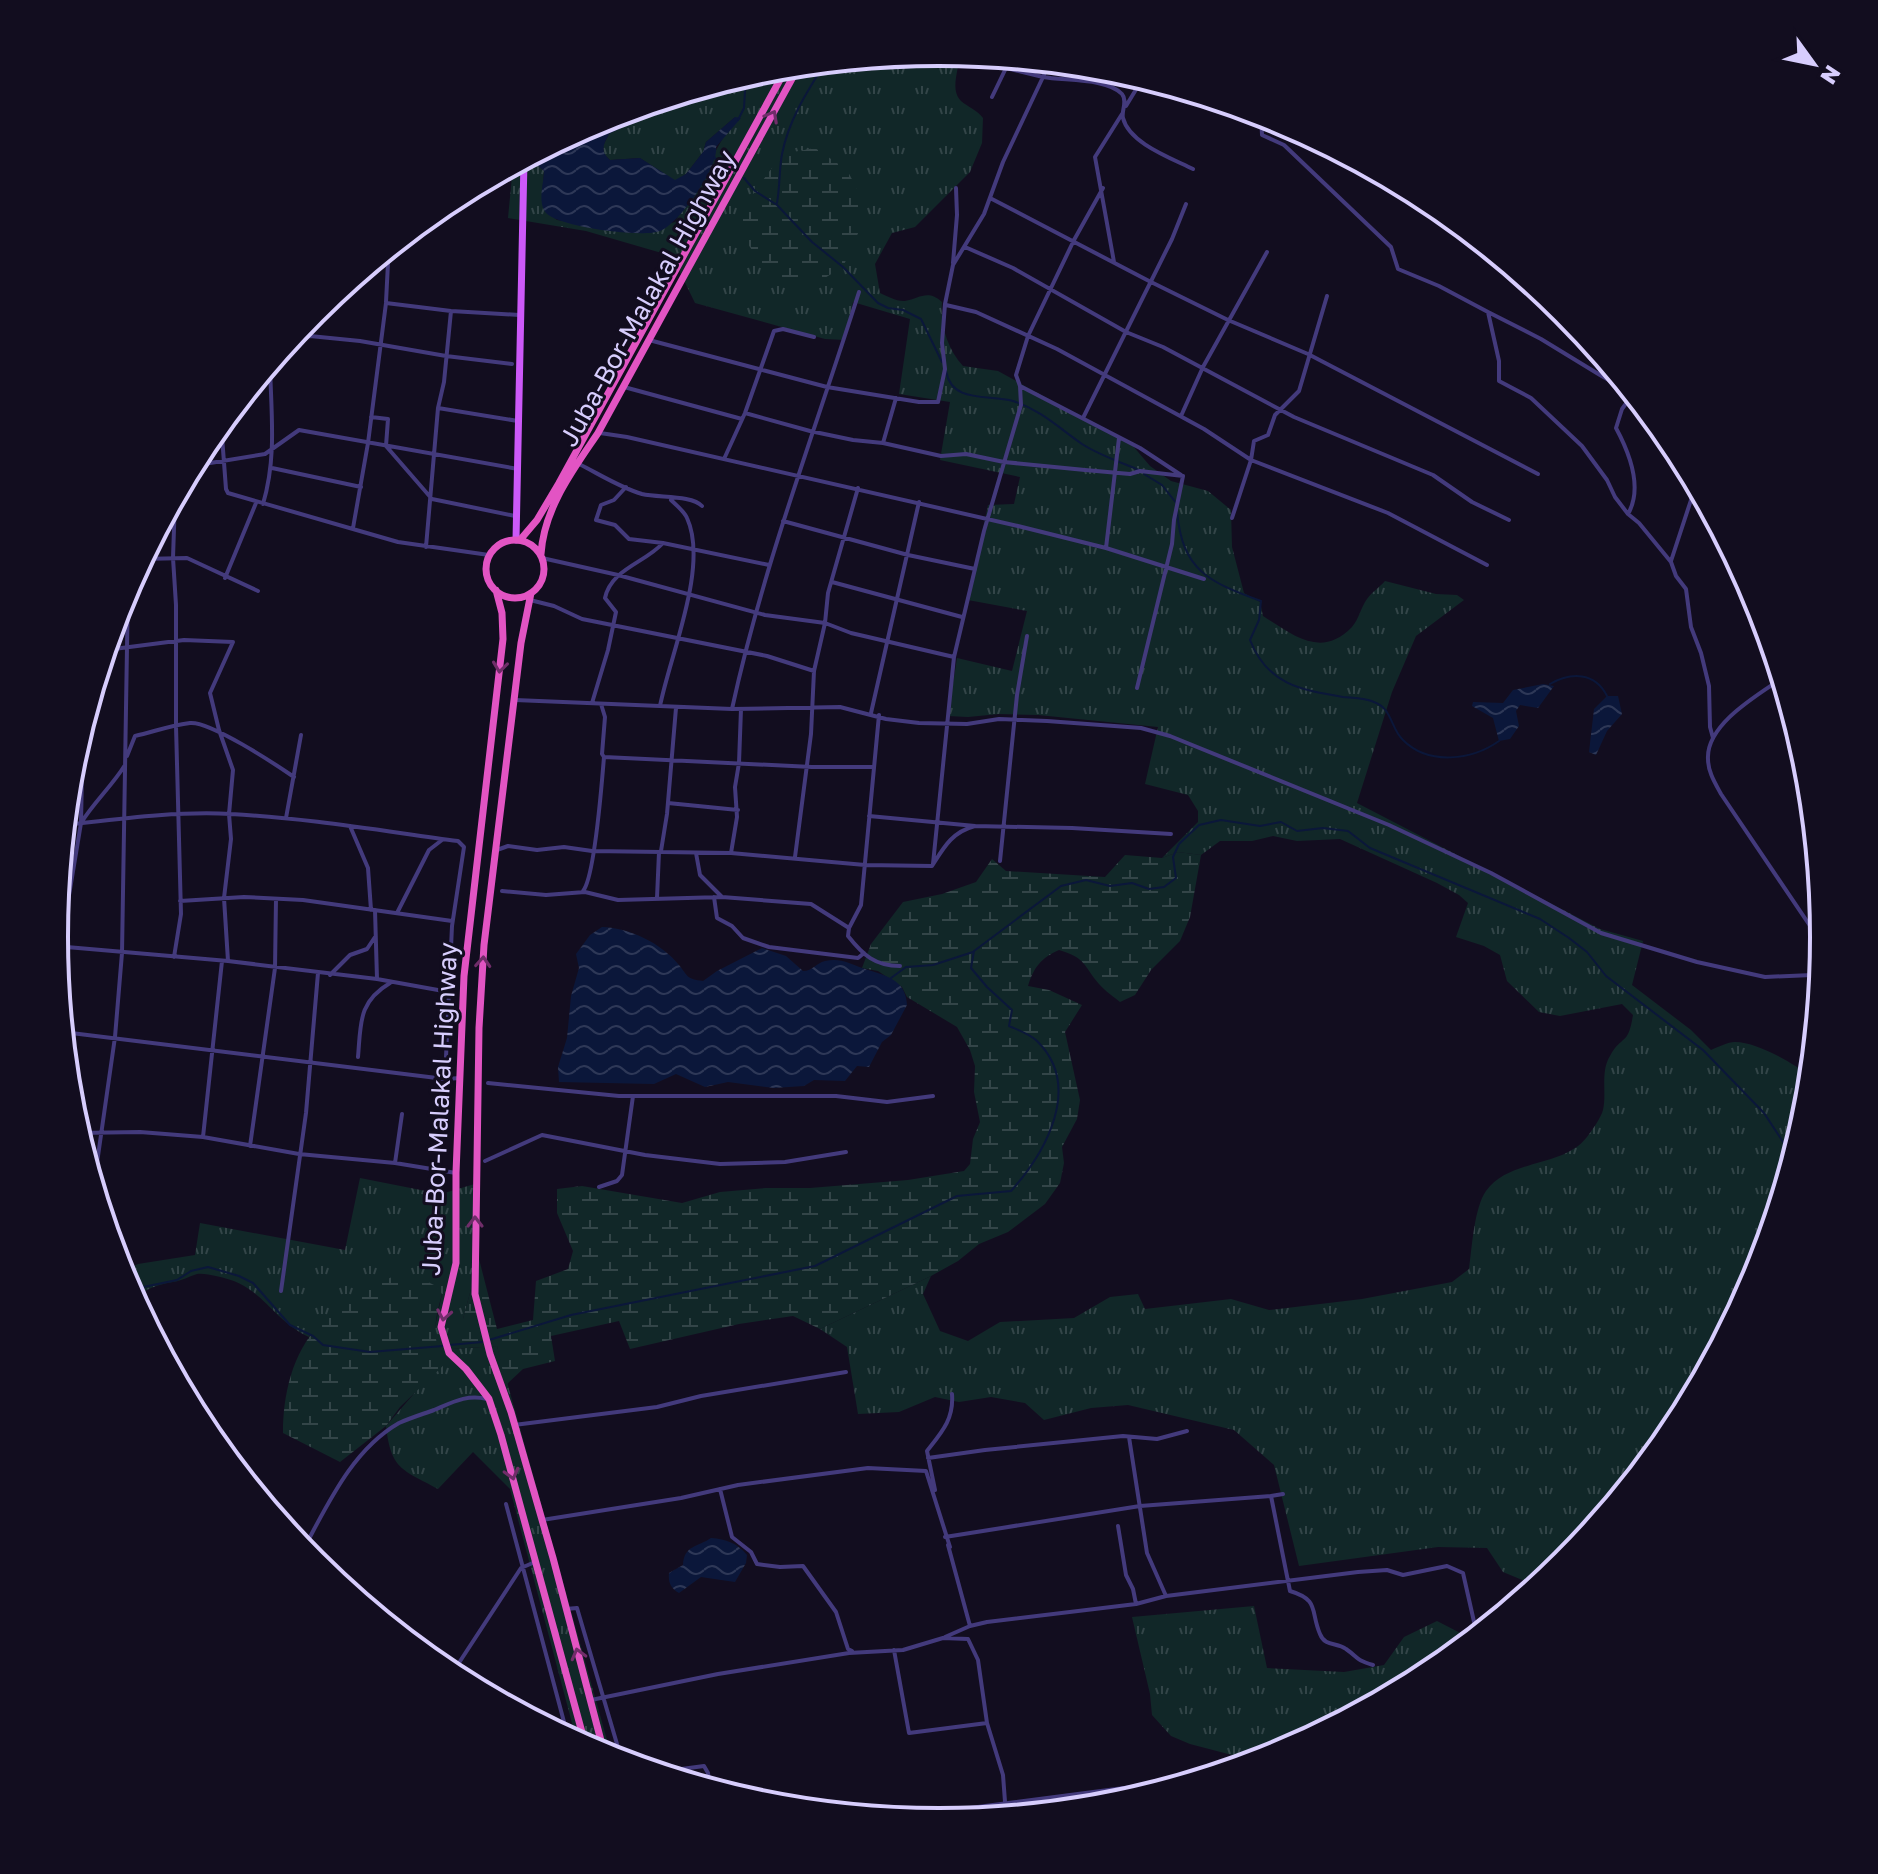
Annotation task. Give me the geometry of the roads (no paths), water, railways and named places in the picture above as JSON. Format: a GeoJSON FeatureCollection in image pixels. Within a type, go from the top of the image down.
{"type":"FeatureCollection","features":[{"type":"Feature","properties":{"kind":"highway","name":"Juba-Bor-Malakal Highway"},"geometry":{"type":"LineString","coordinates":[[601,1740],[542,1520],[490,1354],[475,1294],[478,1055],[484,945],[522,631],[530,596],[543,577],[541,556],[545,526],[551,510],[598,433],[792,79]]}},
{"type":"Feature","properties":{"kind":"highway","name":"Juba-Bor-Malakal Highway"},"geometry":{"type":"LineString","coordinates":[[582,1731],[489,1399],[449,1353],[442,1338],[442,1314],[456,1263],[456,1173],[470,905],[503,639],[502,613],[496,590],[487,577],[489,555],[503,542],[518,540],[537,520],[779,81]]}},
{"type":"Feature","properties":{"kind":"highway"},"geometry":{"type":"LineString","coordinates":[[518,540],[531,544],[541,556]]}},
{"type":"Feature","properties":{"kind":"highway"},"geometry":{"type":"LineString","coordinates":[[496,590],[513,598],[530,596]]}},
{"type":"Feature","properties":{"kind":"main road","name":"Juba-Bor-Malakal Highway"},"geometry":{"type":"LineString","coordinates":[[518,540],[515,516],[524,172]]}},
{"type":"Feature","properties":{"kind":"street"},"geometry":{"type":"LineString","coordinates":[[992,97],[1006,69]]}},
{"type":"Feature","properties":{"kind":"street"},"geometry":{"type":"LineString","coordinates":[[1012,69],[1043,77],[1105,84],[1122,94],[1125,102],[1121,115],[1128,132],[1144,144],[1193,169]]}},
{"type":"Feature","properties":{"kind":"street"},"geometry":{"type":"LineString","coordinates":[[953,265],[984,214],[1008,149],[1045,72]]}},
{"type":"Feature","properties":{"kind":"street"},"geometry":{"type":"LineString","coordinates":[[1114,262],[1095,157],[1136,89]]}},
{"type":"Feature","properties":{"kind":"street"},"geometry":{"type":"LineString","coordinates":[[1262,128],[1262,135],[1284,145],[1391,247],[1398,269],[1439,286],[1541,339],[1607,379]]}},
{"type":"Feature","properties":{"kind":"street"},"geometry":{"type":"LineString","coordinates":[[648,340],[827,387],[936,404],[945,369],[942,343],[945,304],[953,265],[956,188]]}},
{"type":"Feature","properties":{"kind":"street"},"geometry":{"type":"LineString","coordinates":[[932,866],[954,657],[962,617],[1021,405],[1016,375],[1028,336],[1103,188]]}},
{"type":"Feature","properties":{"kind":"street"},"geometry":{"type":"LineString","coordinates":[[989,198],[1228,320],[1308,354],[1538,474]]}},
{"type":"Feature","properties":{"kind":"street"},"geometry":{"type":"LineString","coordinates":[[1083,419],[1172,239],[1186,204]]}},
{"type":"Feature","properties":{"kind":"street"},"geometry":{"type":"LineString","coordinates":[[965,247],[1013,268],[1126,332],[1203,367],[1280,408],[1357,445],[1433,475],[1472,502],[1509,520]]}},
{"type":"Feature","properties":{"kind":"street"},"geometry":{"type":"LineString","coordinates":[[1180,417],[1203,367],[1267,252]]}},
{"type":"Feature","properties":{"kind":"street"},"geometry":{"type":"LineString","coordinates":[[353,528],[368,443],[386,303],[388,263]]}},
{"type":"Feature","properties":{"kind":"street"},"geometry":{"type":"LineString","coordinates":[[732,709],[769,565],[859,292]]}},
{"type":"Feature","properties":{"kind":"street"},"geometry":{"type":"LineString","coordinates":[[1232,518],[1254,441],[1268,435],[1280,408],[1299,391],[1327,296]]}},
{"type":"Feature","properties":{"kind":"street"},"geometry":{"type":"LineString","coordinates":[[386,303],[521,315]]}},
{"type":"Feature","properties":{"kind":"street"},"geometry":{"type":"LineString","coordinates":[[945,304],[976,312],[1105,375],[1251,460],[1388,513],[1487,565]]}},
{"type":"Feature","properties":{"kind":"street"},"geometry":{"type":"LineString","coordinates":[[426,547],[438,408],[451,311]]}},
{"type":"Feature","properties":{"kind":"street"},"geometry":{"type":"LineString","coordinates":[[1488,312],[1499,361],[1499,381],[1531,398],[1582,446],[1628,514],[1671,562],[1676,576],[1686,589],[1691,627],[1709,686],[1713,738]]}},
{"type":"Feature","properties":{"kind":"street"},"geometry":{"type":"LineString","coordinates":[[724,459],[776,330],[814,337]]}},
{"type":"Feature","properties":{"kind":"street"},"geometry":{"type":"LineString","coordinates":[[309,336],[512,364]]}},
{"type":"Feature","properties":{"kind":"street"},"geometry":{"type":"LineString","coordinates":[[263,505],[272,468],[271,379]]}},
{"type":"Feature","properties":{"kind":"street"},"geometry":{"type":"LineString","coordinates":[[1020,386],[1183,476]]}},
{"type":"Feature","properties":{"kind":"street"},"geometry":{"type":"LineString","coordinates":[[622,387],[742,419]]}},
{"type":"Feature","properties":{"kind":"street"},"geometry":{"type":"LineString","coordinates":[[883,443],[896,398]]}},
{"type":"Feature","properties":{"kind":"street"},"geometry":{"type":"LineString","coordinates":[[1627,403],[1616,428],[1624,442],[1637,492],[1628,514]]}},
{"type":"Feature","properties":{"kind":"street"},"geometry":{"type":"LineString","coordinates":[[438,408],[518,421]]}},
{"type":"Feature","properties":{"kind":"street"},"geometry":{"type":"LineString","coordinates":[[745,413],[813,432],[941,456],[966,454],[1004,462],[1183,476]]}},
{"type":"Feature","properties":{"kind":"street"},"geometry":{"type":"LineString","coordinates":[[371,417],[388,419],[386,446],[432,499],[515,516]]}},
{"type":"Feature","properties":{"kind":"street"},"geometry":{"type":"LineString","coordinates":[[209,463],[250,458],[273,451],[296,430],[518,469]]}},
{"type":"Feature","properties":{"kind":"street"},"geometry":{"type":"LineString","coordinates":[[598,433],[919,502],[1106,548],[1204,579]]}},
{"type":"Feature","properties":{"kind":"street"},"geometry":{"type":"LineString","coordinates":[[1106,548],[1119,438]]}},
{"type":"Feature","properties":{"kind":"street"},"geometry":{"type":"LineString","coordinates":[[222,443],[228,493],[398,542],[489,555]]}},
{"type":"Feature","properties":{"kind":"street"},"geometry":{"type":"LineString","coordinates":[[578,463],[642,494],[671,500],[689,498],[697,500],[702,506]]}},
{"type":"Feature","properties":{"kind":"street"},"geometry":{"type":"LineString","coordinates":[[272,468],[361,487]]}},
{"type":"Feature","properties":{"kind":"street"},"geometry":{"type":"LineString","coordinates":[[1137,688],[1166,568],[1183,476]]}},
{"type":"Feature","properties":{"kind":"street"},"geometry":{"type":"LineString","coordinates":[[626,487],[614,500],[601,505],[596,520],[615,525],[629,539],[769,565]]}},
{"type":"Feature","properties":{"kind":"street"},"geometry":{"type":"LineString","coordinates":[[795,857],[811,734],[814,671],[843,536],[858,488]]}},
{"type":"Feature","properties":{"kind":"street"},"geometry":{"type":"LineString","coordinates":[[1671,562],[1691,499]]}},
{"type":"Feature","properties":{"kind":"street"},"geometry":{"type":"LineString","coordinates":[[660,706],[687,595],[693,538],[688,519],[671,500]]}},
{"type":"Feature","properties":{"kind":"street"},"geometry":{"type":"LineString","coordinates":[[871,713],[919,502]]}},
{"type":"Feature","properties":{"kind":"street"},"geometry":{"type":"LineString","coordinates":[[225,578],[256,503]]}},
{"type":"Feature","properties":{"kind":"street"},"geometry":{"type":"LineString","coordinates":[[174,521],[180,929],[174,957]]}},
{"type":"Feature","properties":{"kind":"street"},"geometry":{"type":"LineString","coordinates":[[783,521],[908,555],[975,569]]}},
{"type":"Feature","properties":{"kind":"street"},"geometry":{"type":"LineString","coordinates":[[592,703],[616,612],[605,598],[606,591],[618,575],[663,543]]}},
{"type":"Feature","properties":{"kind":"street"},"geometry":{"type":"LineString","coordinates":[[541,556],[755,612],[825,623],[851,633],[954,657]]}},
{"type":"Feature","properties":{"kind":"street"},"geometry":{"type":"LineString","coordinates":[[155,559],[196,562],[258,591]]}},
{"type":"Feature","properties":{"kind":"street"},"geometry":{"type":"LineString","coordinates":[[832,582],[962,617]]}},
{"type":"Feature","properties":{"kind":"street"},"geometry":{"type":"LineString","coordinates":[[530,596],[582,619],[745,651],[814,671]]}},
{"type":"Feature","properties":{"kind":"street"},"geometry":{"type":"LineString","coordinates":[[98,1161],[115,1037],[122,953],[128,620]]}},
{"type":"Feature","properties":{"kind":"street"},"geometry":{"type":"LineString","coordinates":[[1000,861],[1027,636]]}},
{"type":"Feature","properties":{"kind":"street"},"geometry":{"type":"LineString","coordinates":[[117,648],[177,641],[233,642],[210,693],[233,770],[229,814],[231,839],[224,898],[225,961],[203,1137]]}},
{"type":"Feature","properties":{"kind":"street"},"geometry":{"type":"LineString","coordinates":[[1772,685],[1738,709],[1713,738],[1707,760],[1721,794],[1810,925]]}},
{"type":"Feature","properties":{"kind":"street"},"geometry":{"type":"LineString","coordinates":[[515,700],[676,708],[840,707],[919,723],[1015,720],[1141,728],[1170,736],[1389,825],[1491,873],[1601,933],[1697,962],[1765,977],[1809,975]]}},
{"type":"Feature","properties":{"kind":"street"},"geometry":{"type":"LineString","coordinates":[[581,893],[588,884],[601,801],[605,717],[601,704]]}},
{"type":"Feature","properties":{"kind":"street"},"geometry":{"type":"LineString","coordinates":[[657,898],[676,708]]}},
{"type":"Feature","properties":{"kind":"street"},"geometry":{"type":"LineString","coordinates":[[731,853],[738,810],[735,787],[741,709]]}},
{"type":"Feature","properties":{"kind":"street"},"geometry":{"type":"LineString","coordinates":[[879,715],[861,905],[849,928],[849,938],[881,966],[900,966]]}},
{"type":"Feature","properties":{"kind":"street"},"geometry":{"type":"LineString","coordinates":[[81,823],[125,765],[135,736],[193,722],[219,730],[294,777]]}},
{"type":"Feature","properties":{"kind":"street"},"geometry":{"type":"LineString","coordinates":[[286,818],[301,735]]}},
{"type":"Feature","properties":{"kind":"street"},"geometry":{"type":"LineString","coordinates":[[604,757],[873,767]]}},
{"type":"Feature","properties":{"kind":"street"},"geometry":{"type":"LineString","coordinates":[[69,899],[81,823],[82,785]]}},
{"type":"Feature","properties":{"kind":"street"},"geometry":{"type":"LineString","coordinates":[[667,803],[738,810]]}},
{"type":"Feature","properties":{"kind":"street"},"geometry":{"type":"LineString","coordinates":[[75,824],[179,814],[229,814],[286,818],[458,841],[464,847],[452,921],[445,1079]]}},
{"type":"Feature","properties":{"kind":"street"},"geometry":{"type":"LineString","coordinates":[[869,816],[1002,828],[1072,828],[1171,834]]}},
{"type":"Feature","properties":{"kind":"street"},"geometry":{"type":"LineString","coordinates":[[350,826],[368,868],[376,934],[377,979]]}},
{"type":"Feature","properties":{"kind":"street"},"geometry":{"type":"LineString","coordinates":[[932,866],[943,847],[958,831],[975,826]]}},
{"type":"Feature","properties":{"kind":"street"},"geometry":{"type":"LineString","coordinates":[[397,914],[429,850],[444,839]]}},
{"type":"Feature","properties":{"kind":"street"},"geometry":{"type":"LineString","coordinates":[[495,850],[508,846],[537,850],[564,847],[592,851],[731,853],[865,865],[932,866]]}},
{"type":"Feature","properties":{"kind":"street"},"geometry":{"type":"LineString","coordinates":[[696,853],[700,875],[722,897]]}},
{"type":"Feature","properties":{"kind":"street"},"geometry":{"type":"LineString","coordinates":[[502,891],[546,895],[581,893],[618,900],[722,897],[815,905],[849,928]]}},
{"type":"Feature","properties":{"kind":"street"},"geometry":{"type":"LineString","coordinates":[[714,897],[717,918],[732,926],[743,938],[779,949],[842,957],[858,958],[864,953]]}},
{"type":"Feature","properties":{"kind":"street"},"geometry":{"type":"LineString","coordinates":[[180,901],[224,898],[303,900],[452,921]]}},
{"type":"Feature","properties":{"kind":"street"},"geometry":{"type":"LineString","coordinates":[[250,1146],[275,968],[276,899]]}},
{"type":"Feature","properties":{"kind":"street"},"geometry":{"type":"LineString","coordinates":[[330,975],[350,955],[367,949],[376,934]]}},
{"type":"Feature","properties":{"kind":"street"},"geometry":{"type":"LineString","coordinates":[[68,948],[225,961],[392,981],[449,992]]}},
{"type":"Feature","properties":{"kind":"street"},"geometry":{"type":"LineString","coordinates":[[281,1291],[311,1061],[318,973]]}},
{"type":"Feature","properties":{"kind":"street"},"geometry":{"type":"LineString","coordinates":[[358,1057],[368,999],[392,981]]}},
{"type":"Feature","properties":{"kind":"street"},"geometry":{"type":"LineString","coordinates":[[73,1033],[445,1079],[460,1078]]}},
{"type":"Feature","properties":{"kind":"street"},"geometry":{"type":"LineString","coordinates":[[488,1083],[577,1094],[633,1096],[836,1096],[887,1102],[933,1096]]}},
{"type":"Feature","properties":{"kind":"street"},"geometry":{"type":"LineString","coordinates":[[599,1187],[614,1183],[621,1177],[633,1096]]}},
{"type":"Feature","properties":{"kind":"street"},"geometry":{"type":"LineString","coordinates":[[395,1163],[402,1114]]}},
{"type":"Feature","properties":{"kind":"street"},"geometry":{"type":"LineString","coordinates":[[91,1133],[140,1132],[203,1137],[299,1154],[395,1163],[456,1173]]}},
{"type":"Feature","properties":{"kind":"street"},"geometry":{"type":"LineString","coordinates":[[485,1161],[542,1135],[673,1159],[720,1164],[785,1162],[846,1152]]}},
{"type":"Feature","properties":{"kind":"street"},"geometry":{"type":"LineString","coordinates":[[514,1425],[657,1407],[701,1396],[846,1372]]}},
{"type":"Feature","properties":{"kind":"street"},"geometry":{"type":"LineString","coordinates":[[952,1394],[953,1409],[947,1425],[927,1451],[945,1537],[970,1626]]}},
{"type":"Feature","properties":{"kind":"street"},"geometry":{"type":"LineString","coordinates":[[309,1538],[358,1457],[372,1443],[401,1422],[471,1395],[489,1399]]}},
{"type":"Feature","properties":{"kind":"street"},"geometry":{"type":"LineString","coordinates":[[928,1458],[1129,1437],[1157,1439],[1187,1431]]}},
{"type":"Feature","properties":{"kind":"street"},"geometry":{"type":"LineString","coordinates":[[1129,1437],[1147,1553],[1166,1596]]}},
{"type":"Feature","properties":{"kind":"street"},"geometry":{"type":"LineString","coordinates":[[542,1520],[720,1489],[868,1468],[926,1471],[950,1547]]}},
{"type":"Feature","properties":{"kind":"street"},"geometry":{"type":"LineString","coordinates":[[720,1489],[732,1537],[751,1552],[757,1564],[803,1566],[836,1612],[848,1649],[853,1652]]}},
{"type":"Feature","properties":{"kind":"street"},"geometry":{"type":"LineString","coordinates":[[945,1537],[1140,1506],[1283,1494]]}},
{"type":"Feature","properties":{"kind":"street"},"geometry":{"type":"LineString","coordinates":[[1271,1496],[1290,1591],[1304,1595],[1315,1610],[1320,1635],[1327,1643],[1348,1649],[1356,1660],[1373,1665]]}},
{"type":"Feature","properties":{"kind":"street"},"geometry":{"type":"LineString","coordinates":[[506,1504],[564,1723]]}},
{"type":"Feature","properties":{"kind":"street"},"geometry":{"type":"LineString","coordinates":[[1118,1526],[1126,1575],[1136,1604]]}},
{"type":"Feature","properties":{"kind":"street"},"geometry":{"type":"LineString","coordinates":[[459,1663],[521,1568],[535,1562]]}},
{"type":"Feature","properties":{"kind":"street"},"geometry":{"type":"LineString","coordinates":[[591,1700],[815,1658],[903,1650],[970,1626],[1003,1619],[1136,1604],[1166,1596],[1358,1572],[1387,1570],[1403,1575],[1447,1566],[1463,1573],[1474,1624]]}},
{"type":"Feature","properties":{"kind":"street"},"geometry":{"type":"LineString","coordinates":[[566,1609],[577,1608],[618,1747]]}},
{"type":"Feature","properties":{"kind":"street"},"geometry":{"type":"LineString","coordinates":[[943,1638],[968,1639],[978,1660],[987,1723],[1003,1775],[1005,1805]]}},
{"type":"Feature","properties":{"kind":"street"},"geometry":{"type":"LineString","coordinates":[[894,1650],[909,1733],[987,1723]]}},
{"type":"Feature","properties":{"kind":"street"},"geometry":{"type":"LineString","coordinates":[[683,1769],[704,1766],[708,1776]]}},
{"type":"Feature","properties":{"kind":"street"},"geometry":{"type":"LineString","coordinates":[[982,1806],[1113,1790]]}},
{"type":"Feature","properties":{"kind":"water"},"geometry":{"type":"Polygon","coordinates":[[[735,117],[741,118],[716,147],[705,181],[687,207],[660,231],[636,233],[601,230],[554,218],[543,209],[544,171],[537,165],[623,126],[609,134],[604,145],[605,154],[610,160],[640,158],[675,180],[686,174],[703,152],[706,142],[735,117]]]}},
{"type":"Feature","properties":{"kind":"water"},"geometry":{"type":"Polygon","coordinates":[[[1543,684],[1554,686],[1538,708],[1520,705],[1516,711],[1519,726],[1510,739],[1499,741],[1493,718],[1472,706],[1473,702],[1503,703],[1513,690],[1543,684]]]}},
{"type":"Feature","properties":{"kind":"water"},"geometry":{"type":"Polygon","coordinates":[[[1607,696],[1618,696],[1622,714],[1607,731],[1596,755],[1589,752],[1594,709],[1607,696]]]}},
{"type":"Feature","properties":{"kind":"water"},"geometry":{"type":"Polygon","coordinates":[[[602,927],[623,930],[654,944],[693,979],[703,981],[762,948],[786,956],[803,971],[822,962],[836,960],[885,976],[898,983],[906,996],[907,1005],[869,1067],[857,1066],[845,1081],[814,1080],[804,1086],[774,1088],[728,1082],[705,1087],[676,1074],[654,1084],[559,1082],[558,1067],[567,1038],[571,996],[579,968],[576,954],[590,935],[602,927]]]}},
{"type":"Feature","properties":{"kind":"water"},"geometry":{"type":"Polygon","coordinates":[[[711,1538],[731,1542],[747,1555],[735,1582],[701,1577],[679,1593],[671,1585],[669,1573],[683,1565],[692,1547],[711,1538]]]}},
{"type":"Feature","properties":{"kind":"waterway"},"geometry":{"type":"LineString","coordinates":[[777,203],[782,154],[789,129],[818,74]]}},
{"type":"Feature","properties":{"kind":"waterway"},"geometry":{"type":"LineString","coordinates":[[738,120],[744,108],[745,91]]}},
{"type":"Feature","properties":{"kind":"waterway"},"geometry":{"type":"LineString","coordinates":[[714,157],[720,164]]}},
{"type":"Feature","properties":{"kind":"waterway"},"geometry":{"type":"LineString","coordinates":[[744,178],[755,191],[777,205],[878,303],[921,319],[942,362]]}},
{"type":"Feature","properties":{"kind":"waterway"},"geometry":{"type":"LineString","coordinates":[[946,371],[955,389],[972,396],[1003,399],[1023,405],[1089,448],[1139,470]]}},
{"type":"Feature","properties":{"kind":"waterway"},"geometry":{"type":"LineString","coordinates":[[1144,474],[1162,485],[1177,504]]}},
{"type":"Feature","properties":{"kind":"waterway"},"geometry":{"type":"LineString","coordinates":[[1177,511],[1185,548],[1201,571],[1213,580],[1261,601],[1259,620],[1250,640],[1257,655],[1276,676],[1299,687],[1380,705],[1403,740],[1425,754],[1464,756],[1499,741]]}},
{"type":"Feature","properties":{"kind":"waterway"},"geometry":{"type":"LineString","coordinates":[[1550,684],[1566,677],[1582,676],[1596,682],[1607,696]]}},
{"type":"Feature","properties":{"kind":"waterway"},"geometry":{"type":"LineString","coordinates":[[489,1340],[571,1315],[815,1266],[957,1196],[1011,1191],[1047,1138],[1058,1098],[1057,1078],[1051,1059],[1037,1041],[1009,1026],[1012,1010],[971,968],[974,951],[1061,886],[1086,880],[1110,886],[1132,883],[1149,889],[1164,887],[1176,878],[1173,857],[1179,844],[1199,825],[1221,820],[1260,826],[1281,822],[1297,831],[1323,828],[1348,831],[1370,848],[1540,919],[1587,952],[1606,976],[1703,1050],[1764,1113],[1784,1144]]}},
{"type":"Feature","properties":{"kind":"waterway"},"geometry":{"type":"LineString","coordinates":[[891,978],[906,967],[933,965],[973,952]]}},
{"type":"Feature","properties":{"kind":"waterway"},"geometry":{"type":"LineString","coordinates":[[142,1287],[177,1280],[191,1271],[208,1267],[253,1283],[290,1325],[313,1336],[323,1345],[370,1352],[443,1346]]}},
{"type":"Feature","properties":{"kind":"waterway"},"geometry":{"type":"LineString","coordinates":[[449,1345],[482,1342]]}}]}
